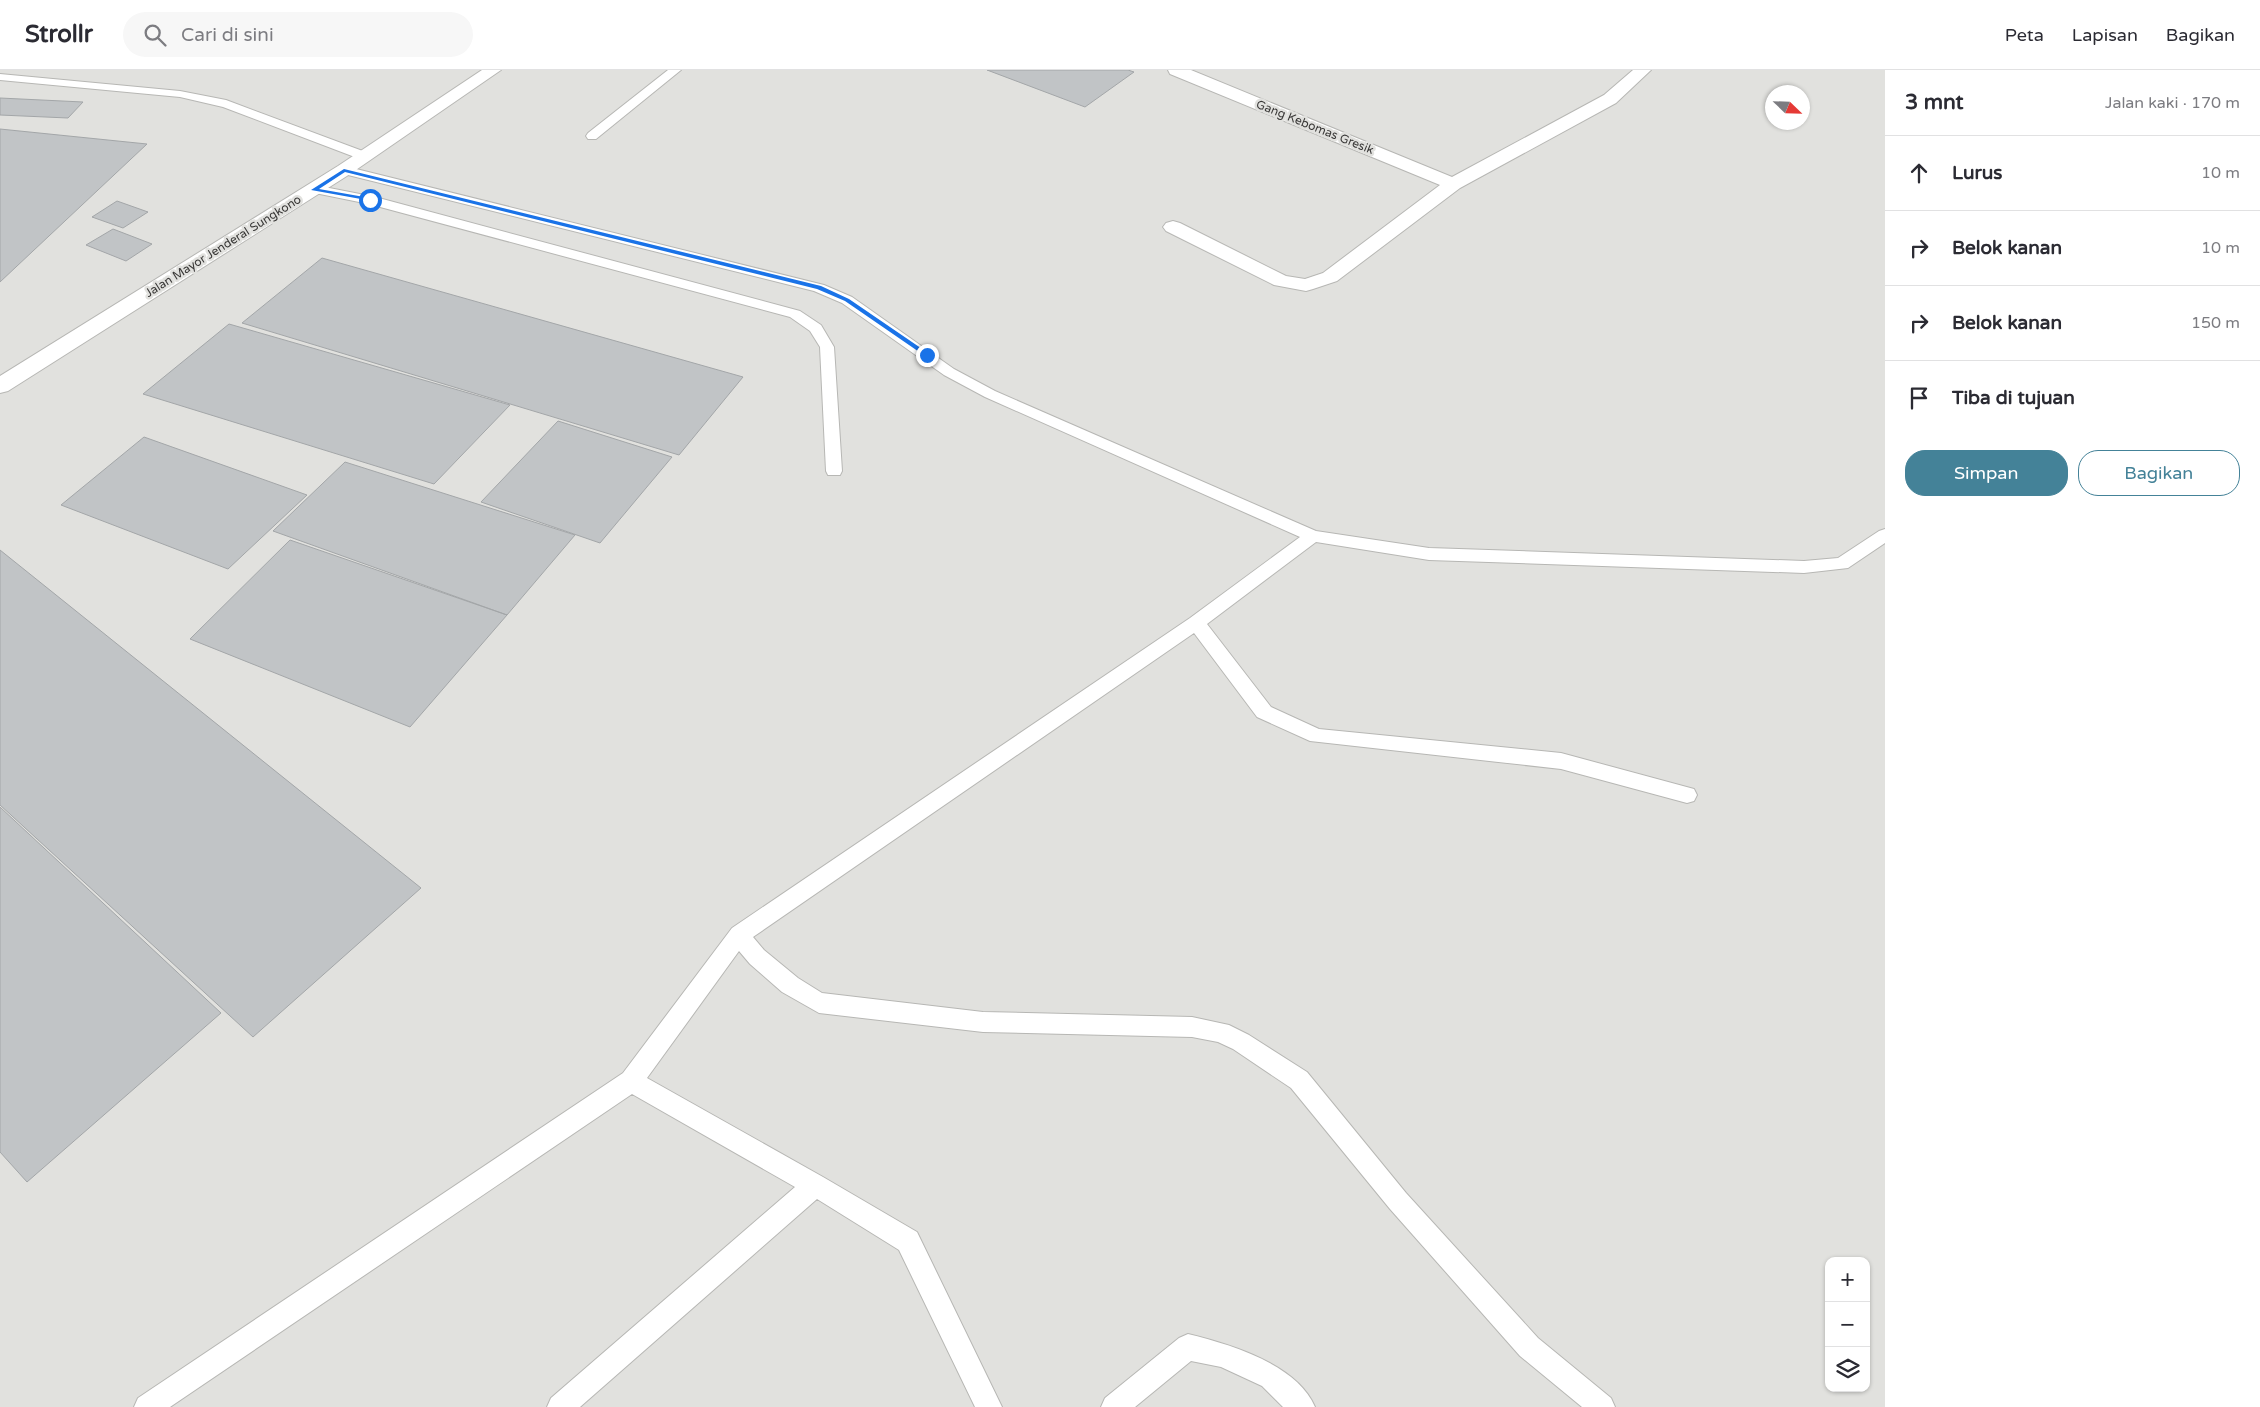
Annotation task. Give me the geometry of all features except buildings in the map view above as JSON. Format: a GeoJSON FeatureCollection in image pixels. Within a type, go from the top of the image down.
{"type":"FeatureCollection","features":[{"type":"Feature","properties":{"kind":"street","name":"Jalan Mayor Jenderal Sungkono"},"geometry":{"type":"LineString","coordinates":[[0,386],[314,190],[493,70]]}},
{"type":"Feature","properties":{"kind":"street","name":"Gang Kebomas Gresik"},"geometry":{"type":"LineString","coordinates":[[1176,70],[1453,184]]}},
{"type":"Feature","properties":{"kind":"street"},"geometry":{"type":"LineString","coordinates":[[1173,227],[1282,281],[1306,285],[1330,277],[1453,184],[1610,99],[1643,70]]}},
{"type":"Feature","properties":{"kind":"lane"},"geometry":{"type":"LineString","coordinates":[[592,136],[675,70]]}},
{"type":"Feature","properties":{"kind":"lane"},"geometry":{"type":"LineString","coordinates":[[0,76],[180,94],[226,104],[364,156]]}},
{"type":"Feature","properties":{"kind":"lane"},"geometry":{"type":"LineString","coordinates":[[344,170],[819,288],[847,300],[949,372],[990,394],[1313,536],[1429,554],[1804,567],[1842,564],[1885,535]]}},
{"type":"Feature","properties":{"kind":"lane"},"geometry":{"type":"LineString","coordinates":[[314,190],[370,200],[795,314],[816,328],[827,347],[834,471]]}},
{"type":"Feature","properties":{"kind":"lane"},"geometry":{"type":"LineString","coordinates":[[148,1407],[631,1081],[739,935],[1196,623],[1313,536]]}},
{"type":"Feature","properties":{"kind":"lane"},"geometry":{"type":"LineString","coordinates":[[1196,623],[1264,712],[1317,736],[1561,761],[1687,795]]}},
{"type":"Feature","properties":{"kind":"lane"},"geometry":{"type":"LineString","coordinates":[[739,935],[757,958],[790,985],[819,1003],[984,1022],[1192,1028],[1221,1032],[1241,1042],[1299,1080],[1398,1201],[1529,1347],[1602,1407]]}},
{"type":"Feature","properties":{"kind":"lane"},"geometry":{"type":"LineString","coordinates":[[631,1081],[815,1185],[908,1241],[989,1407]]}},
{"type":"Feature","properties":{"kind":"lane"},"geometry":{"type":"LineString","coordinates":[[560,1407],[815,1185]]}},
{"type":"Feature","properties":{"kind":"lane"},"geometry":{"type":"LineString","coordinates":[[1114,1407],[1188,1347],[1223,1355],[1271,1377],[1302,1407]]}},
{"type":"Feature","properties":{"kind":"route"},"geometry":{"type":"LineString","coordinates":[[370,200],[314,190],[344,170],[819,288],[847,300],[927,355]]}}]}
